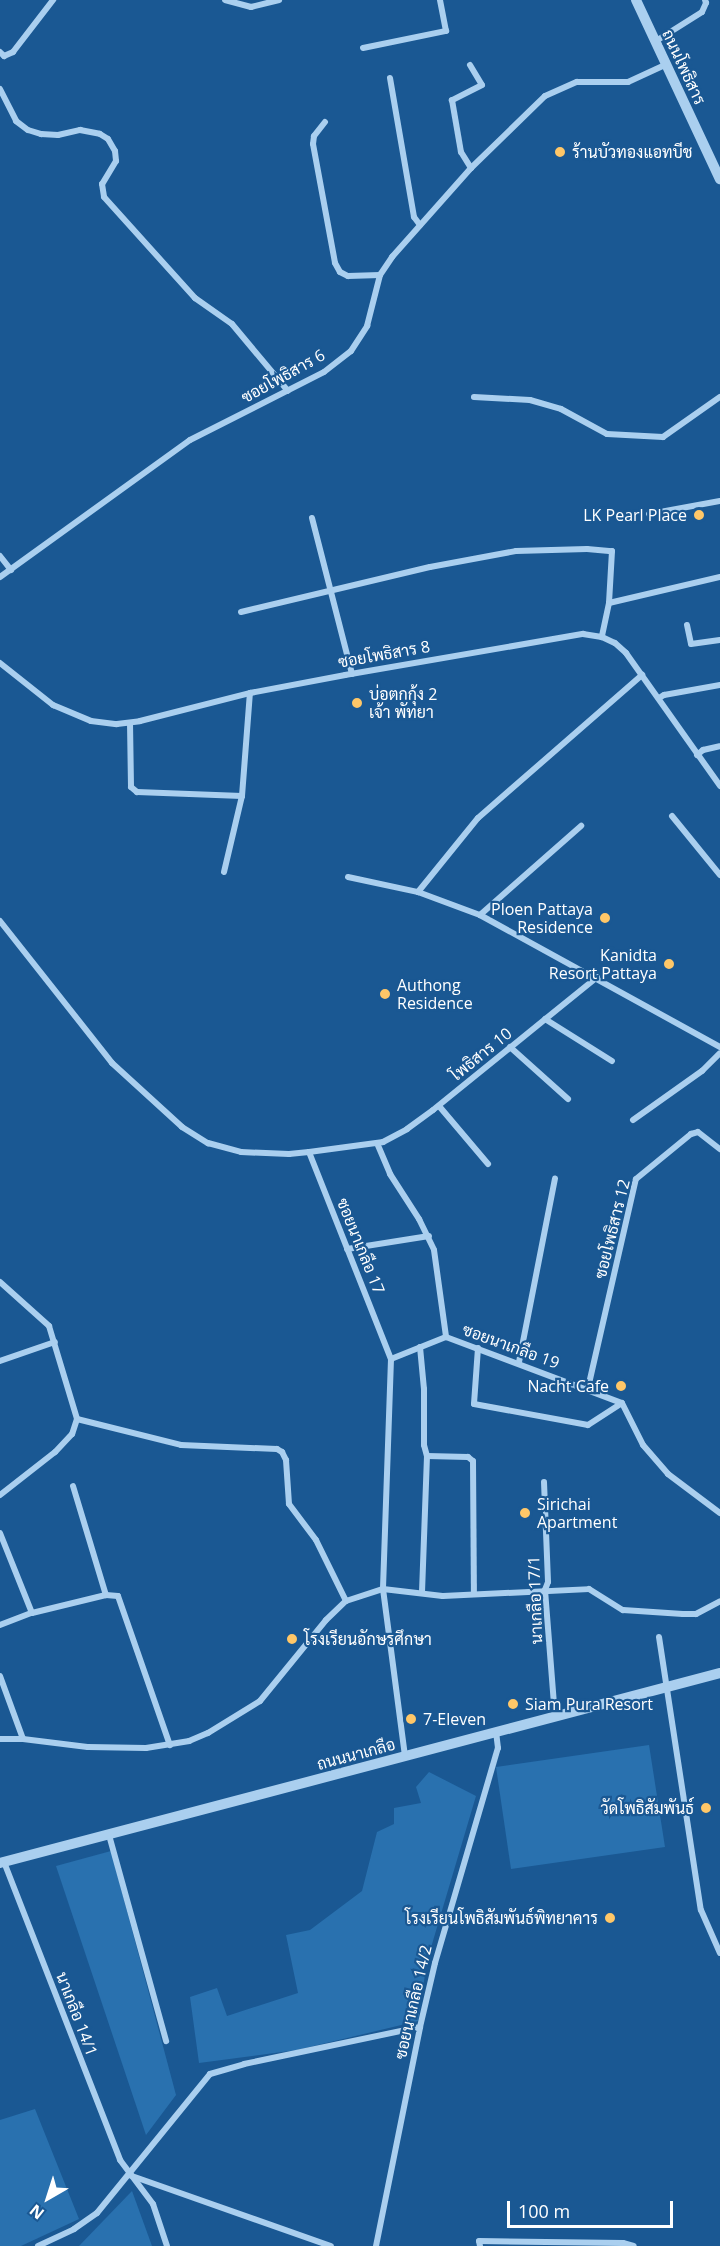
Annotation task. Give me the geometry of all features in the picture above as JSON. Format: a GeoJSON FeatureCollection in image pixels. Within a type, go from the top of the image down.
{"type":"FeatureCollection","features":[{"type":"Feature","properties":{"kind":"street"},"geometry":{"type":"LineString","coordinates":[[0,52],[4,56],[13,52],[53,0]]}},
{"type":"Feature","properties":{"kind":"street"},"geometry":{"type":"LineString","coordinates":[[225,0],[251,7],[279,0]]}},
{"type":"Feature","properties":{"kind":"street"},"geometry":{"type":"LineString","coordinates":[[363,48],[446,31],[440,0]]}},
{"type":"Feature","properties":{"kind":"street","name":"ถนนโพธิสาร"},"geometry":{"type":"LineString","coordinates":[[636,0],[720,179]]}},
{"type":"Feature","properties":{"kind":"street"},"geometry":{"type":"LineString","coordinates":[[656,41],[702,12],[705,0]]}},
{"type":"Feature","properties":{"kind":"street","name":"ซอยโพธิสาร 6"},"geometry":{"type":"LineString","coordinates":[[0,577],[190,440],[324,372],[351,351],[367,326],[380,275],[392,257],[471,168],[545,96],[576,82],[628,82],[667,64]]}},
{"type":"Feature","properties":{"kind":"street"},"geometry":{"type":"LineString","coordinates":[[470,65],[482,85],[452,100],[461,152],[471,168]]}},
{"type":"Feature","properties":{"kind":"street"},"geometry":{"type":"LineString","coordinates":[[390,78],[414,217],[420,225]]}},
{"type":"Feature","properties":{"kind":"street"},"geometry":{"type":"LineString","coordinates":[[0,89],[16,121],[28,130],[41,134],[58,135],[80,130],[100,134],[108,139],[115,152],[116,161],[102,184],[104,197],[152,247],[195,298],[232,324],[288,391]]}},
{"type":"Feature","properties":{"kind":"street"},"geometry":{"type":"LineString","coordinates":[[324,122],[314,136],[313,144],[335,263],[340,272],[348,276],[380,275]]}},
{"type":"Feature","properties":{"kind":"street"},"geometry":{"type":"LineString","coordinates":[[474,397],[530,400],[561,410],[607,434],[663,437],[720,397]]}},
{"type":"Feature","properties":{"kind":"street"},"geometry":{"type":"LineString","coordinates":[[649,514],[720,501]]}},
{"type":"Feature","properties":{"kind":"street"},"geometry":{"type":"LineString","coordinates":[[312,518],[333,591],[352,674]]}},
{"type":"Feature","properties":{"kind":"street"},"geometry":{"type":"LineString","coordinates":[[241,612],[430,567],[516,551],[587,549],[612,551],[609,603],[602,637],[615,643],[626,653],[720,786]]}},
{"type":"Feature","properties":{"kind":"street"},"geometry":{"type":"LineString","coordinates":[[0,556],[11,570]]}},
{"type":"Feature","properties":{"kind":"street"},"geometry":{"type":"LineString","coordinates":[[609,603],[720,577]]}},
{"type":"Feature","properties":{"kind":"street"},"geometry":{"type":"LineString","coordinates":[[687,625],[691,644],[720,640]]}},
{"type":"Feature","properties":{"kind":"street","name":"ซอยโพธิสาร 8"},"geometry":{"type":"LineString","coordinates":[[0,663],[52,705],[70,714],[105,724],[130,723],[250,693],[352,674],[583,634],[602,637]]}},
{"type":"Feature","properties":{"kind":"street"},"geometry":{"type":"LineString","coordinates":[[418,892],[478,818],[642,675]]}},
{"type":"Feature","properties":{"kind":"street"},"geometry":{"type":"LineString","coordinates":[[659,698],[664,695],[720,686]]}},
{"type":"Feature","properties":{"kind":"street"},"geometry":{"type":"LineString","coordinates":[[224,872],[242,796],[250,693]]}},
{"type":"Feature","properties":{"kind":"street"},"geometry":{"type":"LineString","coordinates":[[130,723],[131,787],[137,792],[242,796]]}},
{"type":"Feature","properties":{"kind":"street"},"geometry":{"type":"LineString","coordinates":[[697,755],[703,750],[720,746]]}},
{"type":"Feature","properties":{"kind":"street"},"geometry":{"type":"LineString","coordinates":[[672,816],[720,875]]}},
{"type":"Feature","properties":{"kind":"street"},"geometry":{"type":"LineString","coordinates":[[480,915],[581,826]]}},
{"type":"Feature","properties":{"kind":"street"},"geometry":{"type":"LineString","coordinates":[[348,877],[418,892],[480,915],[597,977],[608,986],[720,1047]]}},
{"type":"Feature","properties":{"kind":"street"},"geometry":{"type":"LineString","coordinates":[[0,921],[112,1063],[182,1127],[208,1143],[241,1152],[289,1154],[309,1152]]}},
{"type":"Feature","properties":{"kind":"street","name":"โพธิสาร 10"},"geometry":{"type":"LineString","coordinates":[[309,1152],[377,1143],[389,1139],[439,1106],[597,977]]}},
{"type":"Feature","properties":{"kind":"street"},"geometry":{"type":"LineString","coordinates":[[545,1018],[612,1060]]}},
{"type":"Feature","properties":{"kind":"street"},"geometry":{"type":"LineString","coordinates":[[510,1047],[568,1099]]}},
{"type":"Feature","properties":{"kind":"street"},"geometry":{"type":"LineString","coordinates":[[633,1120],[702,1071],[720,1053]]}},
{"type":"Feature","properties":{"kind":"street"},"geometry":{"type":"LineString","coordinates":[[439,1106],[488,1164]]}},
{"type":"Feature","properties":{"kind":"street","name":"ซอยโพธิสาร 12"},"geometry":{"type":"LineString","coordinates":[[588,1388],[636,1179],[691,1134],[698,1132],[720,1149]]}},
{"type":"Feature","properties":{"kind":"street","name":"ซอยนาเกลือ 19"},"geometry":{"type":"LineString","coordinates":[[377,1143],[400,1193],[429,1236],[434,1250],[446,1337],[519,1362],[622,1403]]}},
{"type":"Feature","properties":{"kind":"street","name":"ซอยนาเกลือ 17"},"geometry":{"type":"LineString","coordinates":[[309,1152],[391,1359],[383,1589],[405,1756]]}},
{"type":"Feature","properties":{"kind":"street"},"geometry":{"type":"LineString","coordinates":[[519,1362],[555,1179]]}},
{"type":"Feature","properties":{"kind":"street"},"geometry":{"type":"LineString","coordinates":[[347,1249],[429,1236]]}},
{"type":"Feature","properties":{"kind":"street"},"geometry":{"type":"LineString","coordinates":[[0,1282],[49,1326],[77,1419],[72,1434],[55,1452],[0,1496]]}},
{"type":"Feature","properties":{"kind":"street"},"geometry":{"type":"LineString","coordinates":[[391,1359],[446,1337]]}},
{"type":"Feature","properties":{"kind":"street"},"geometry":{"type":"LineString","coordinates":[[0,1361],[55,1342]]}},
{"type":"Feature","properties":{"kind":"street"},"geometry":{"type":"LineString","coordinates":[[420,1347],[424,1389],[424,1445],[427,1456],[422,1592]]}},
{"type":"Feature","properties":{"kind":"street"},"geometry":{"type":"LineString","coordinates":[[477,1348],[474,1404],[588,1425],[622,1403],[643,1445],[668,1474],[720,1513]]}},
{"type":"Feature","properties":{"kind":"street"},"geometry":{"type":"LineString","coordinates":[[77,1419],[181,1444],[277,1449],[282,1452],[286,1460],[289,1504],[316,1540],[346,1601]]}},
{"type":"Feature","properties":{"kind":"street"},"geometry":{"type":"LineString","coordinates":[[427,1456],[468,1457],[473,1461],[474,1593]]}},
{"type":"Feature","properties":{"kind":"street","name":"นาเกลือ 17/1"},"geometry":{"type":"LineString","coordinates":[[544,1482],[548,1582],[545,1590],[555,1717]]}},
{"type":"Feature","properties":{"kind":"street"},"geometry":{"type":"LineString","coordinates":[[73,1486],[106,1595]]}},
{"type":"Feature","properties":{"kind":"street"},"geometry":{"type":"LineString","coordinates":[[0,1533],[32,1613]]}},
{"type":"Feature","properties":{"kind":"street"},"geometry":{"type":"LineString","coordinates":[[0,1739],[23,1739],[88,1747],[170,1745],[208,1733],[260,1701],[326,1620],[346,1601],[383,1589],[443,1596],[589,1589],[623,1610],[683,1614],[696,1614],[720,1600]]}},
{"type":"Feature","properties":{"kind":"street"},"geometry":{"type":"LineString","coordinates":[[0,1625],[32,1613],[106,1595],[118,1596],[170,1745]]}},
{"type":"Feature","properties":{"kind":"street"},"geometry":{"type":"LineString","coordinates":[[659,1637],[701,1910],[720,1953]]}},
{"type":"Feature","properties":{"kind":"street","name":"ถนนนาเกลือ"},"geometry":{"type":"LineString","coordinates":[[2,1862],[720,1673]]}},
{"type":"Feature","properties":{"kind":"street"},"geometry":{"type":"LineString","coordinates":[[0,1676],[23,1739]]}},
{"type":"Feature","properties":{"kind":"street","name":"ซอยนาเกลือ 14/2"},"geometry":{"type":"LineString","coordinates":[[376,2246],[420,2027],[435,1963],[498,1748],[496,1732]]}},
{"type":"Feature","properties":{"kind":"street"},"geometry":{"type":"LineString","coordinates":[[109,1835],[166,2041]]}},
{"type":"Feature","properties":{"kind":"street","name":"นาเกลือ 14/1"},"geometry":{"type":"LineString","coordinates":[[2,1862],[120,2160],[129,2175],[153,2204],[167,2246]]}},
{"type":"Feature","properties":{"kind":"street"},"geometry":{"type":"LineString","coordinates":[[38,2246],[74,2229],[96,2213],[210,2074],[244,2064],[420,2027]]}},
{"type":"Feature","properties":{"kind":"street"},"geometry":{"type":"LineString","coordinates":[[129,2175],[331,2246]]}},
{"type":"Feature","properties":{"kind":"street"},"geometry":{"type":"LineString","coordinates":[[480,2246],[479,2241],[623,2243],[634,2246]]}},
{"type":"Feature","properties":{"kind":"shaded area"},"geometry":{"type":"Polygon","coordinates":[[[649,1745],[665,1847],[511,1869],[496,1767],[649,1745]]]}},
{"type":"Feature","properties":{"kind":"shaded area"},"geometry":{"type":"Polygon","coordinates":[[[429,1772],[476,1796],[427,1961],[418,2021],[297,2050],[199,2063],[190,1997],[217,1988],[227,2016],[298,1993],[286,1935],[310,1930],[362,1891],[377,1832],[394,1824],[394,1808],[421,1803],[416,1787],[429,1772]]]}},
{"type":"Feature","properties":{"kind":"shaded area"},"geometry":{"type":"Polygon","coordinates":[[[111,1851],[176,2095],[146,2135],[56,1866],[111,1851]]]}},
{"type":"Feature","properties":{"kind":"shaded area"},"geometry":{"type":"Polygon","coordinates":[[[35,2109],[79,2219],[21,2246],[0,2246],[0,2120],[35,2109]]]}},
{"type":"Feature","properties":{"kind":"shaded area"},"geometry":{"type":"Polygon","coordinates":[[[132,2191],[152,2246],[79,2246],[132,2191]]]}},
{"type":"Feature","properties":{"kind":"place","name":"ร้านบัวทองแอทบีช"},"geometry":{"type":"Point","coordinates":[560,152]}},
{"type":"Feature","properties":{"kind":"place","name":"LK Pearl Place"},"geometry":{"type":"Point","coordinates":[699,515]}},
{"type":"Feature","properties":{"kind":"place","name":"บ่อตกกุ้ง 2 เจ้า พัทยา"},"geometry":{"type":"Point","coordinates":[357,703]}},
{"type":"Feature","properties":{"kind":"place","name":"Ploen Pattaya Residence"},"geometry":{"type":"Point","coordinates":[605,918]}},
{"type":"Feature","properties":{"kind":"place","name":"Kanidta Resort Pattaya"},"geometry":{"type":"Point","coordinates":[669,964]}},
{"type":"Feature","properties":{"kind":"place","name":"Authong Residence"},"geometry":{"type":"Point","coordinates":[385,994]}},
{"type":"Feature","properties":{"kind":"place","name":"Nacht Cafe"},"geometry":{"type":"Point","coordinates":[621,1386]}},
{"type":"Feature","properties":{"kind":"place","name":"Sirichai Apartment"},"geometry":{"type":"Point","coordinates":[525,1513]}},
{"type":"Feature","properties":{"kind":"place","name":"โรงเรียนอักษรศึกษา"},"geometry":{"type":"Point","coordinates":[292,1639]}},
{"type":"Feature","properties":{"kind":"place","name":"Siam Pura Resort"},"geometry":{"type":"Point","coordinates":[513,1704]}},
{"type":"Feature","properties":{"kind":"place","name":"7-Eleven"},"geometry":{"type":"Point","coordinates":[411,1719]}},
{"type":"Feature","properties":{"kind":"place","name":"วัดโพธิสัมพันธ์"},"geometry":{"type":"Point","coordinates":[706,1808]}},
{"type":"Feature","properties":{"kind":"place","name":"โรงเรียนโพธิสัมพันธ์พิทยาคาร"},"geometry":{"type":"Point","coordinates":[610,1918]}}]}
